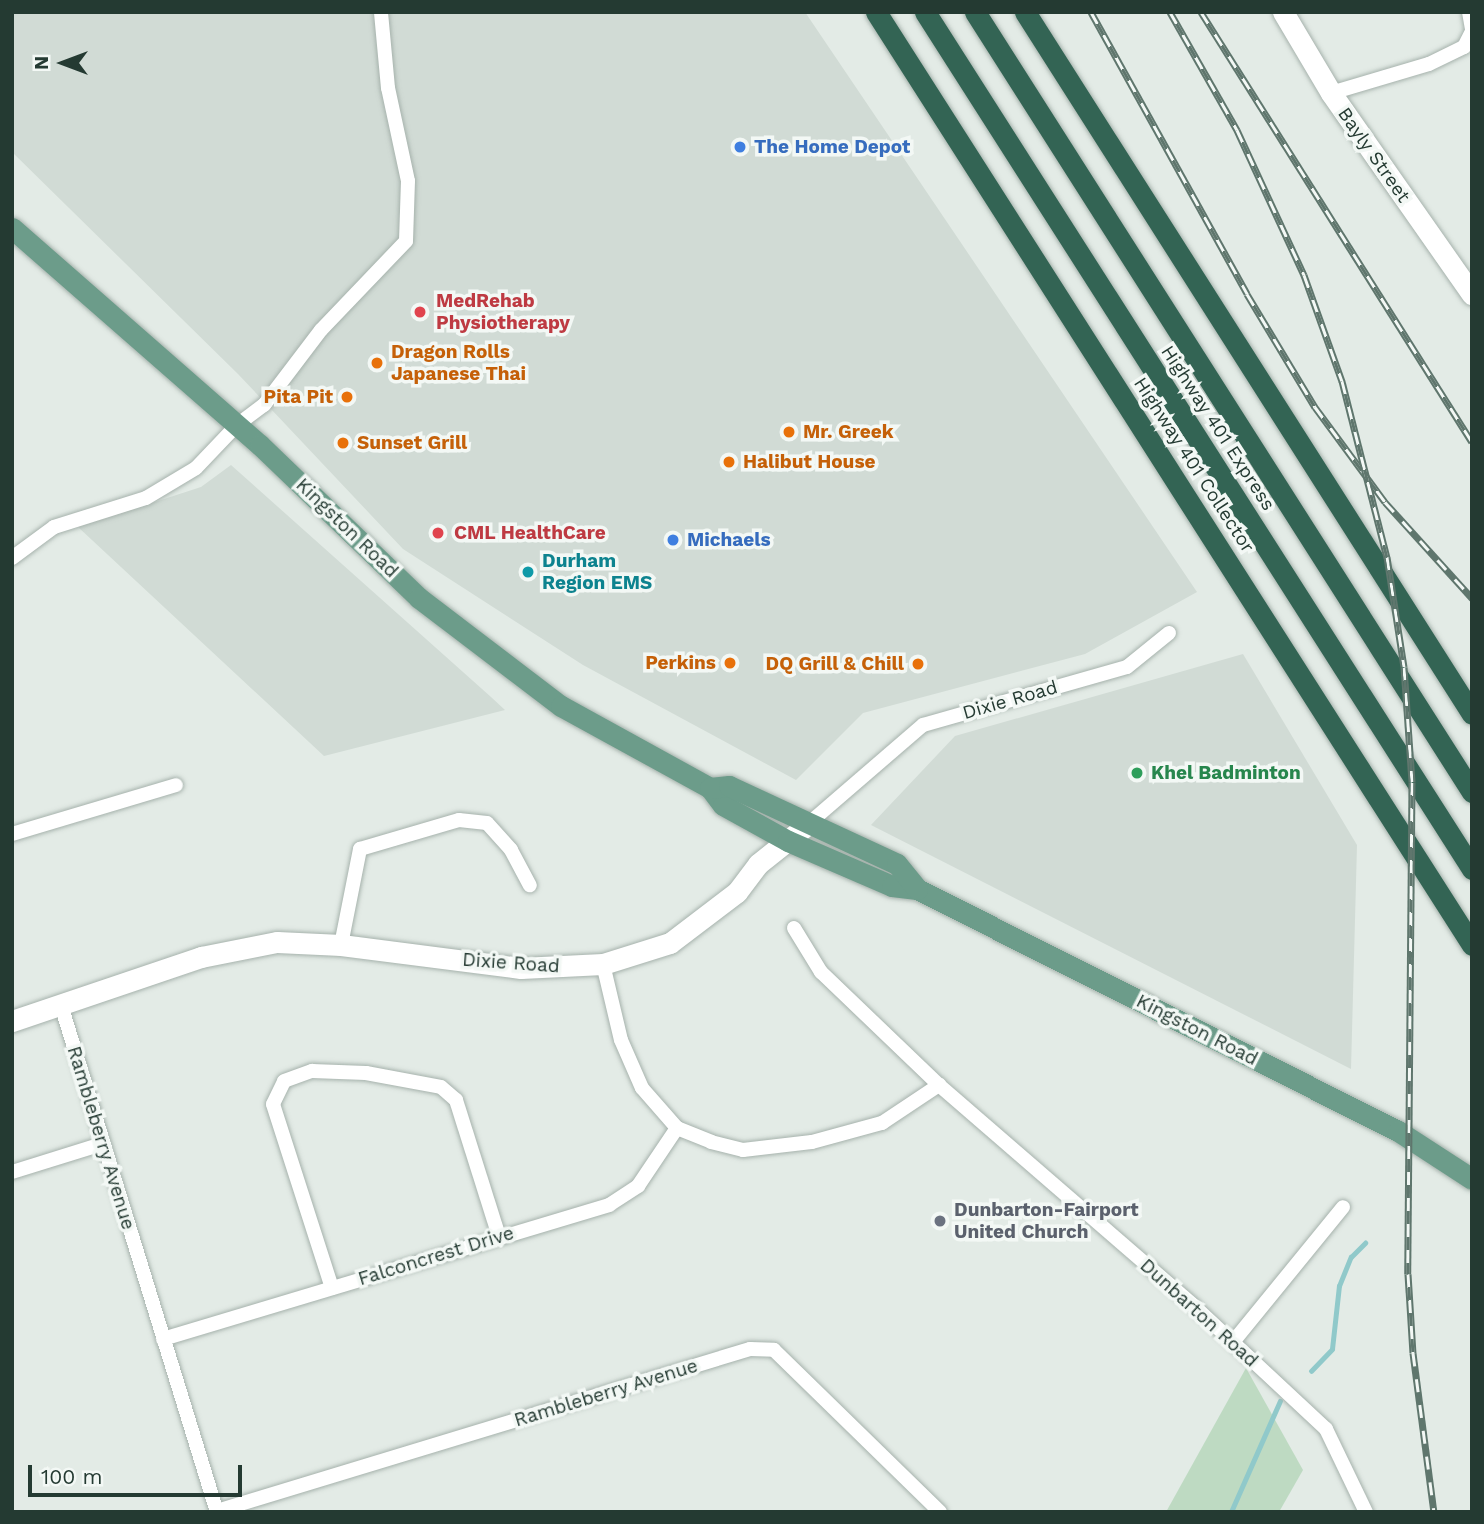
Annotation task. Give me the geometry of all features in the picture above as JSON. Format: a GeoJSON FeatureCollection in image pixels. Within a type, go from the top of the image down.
{"type":"FeatureCollection","features":[{"type":"Feature","properties":{"kind":"highway","name":"Highway 401 Collector"},"geometry":{"type":"LineString","coordinates":[[876,12],[1472,945]]}},
{"type":"Feature","properties":{"kind":"highway","name":"Highway 401 Express"},"geometry":{"type":"LineString","coordinates":[[925,12],[1472,869]]}},
{"type":"Feature","properties":{"kind":"highway","name":"Highway 401 Express"},"geometry":{"type":"LineString","coordinates":[[975,12],[1472,792]]}},
{"type":"Feature","properties":{"kind":"highway"},"geometry":{"type":"LineString","coordinates":[[1025,12],[1472,714]]}},
{"type":"Feature","properties":{"kind":"main road","name":"Kingston Road"},"geometry":{"type":"LineString","coordinates":[[12,228],[237,425],[419,598],[561,706],[710,788],[723,805],[788,841],[892,886],[917,888],[1398,1131],[1472,1179]]}},
{"type":"Feature","properties":{"kind":"main road","name":"Kingston Road"},"geometry":{"type":"LineString","coordinates":[[710,788],[729,786],[807,825],[897,864],[917,888]]}},
{"type":"Feature","properties":{"kind":"street"},"geometry":{"type":"LineString","coordinates":[[12,558],[76,517],[146,498],[196,468],[237,425],[264,405],[321,330],[406,241],[408,181],[388,88],[381,12]]}},
{"type":"Feature","properties":{"kind":"street","name":"Bayly Street"},"geometry":{"type":"LineString","coordinates":[[1283,12],[1331,93],[1472,294]]}},
{"type":"Feature","properties":{"kind":"street"},"geometry":{"type":"LineString","coordinates":[[1331,93],[1429,64],[1464,47],[1472,30],[1469,12]]}},
{"type":"Feature","properties":{"kind":"street","name":"Dixie Road"},"geometry":{"type":"LineString","coordinates":[[12,1021],[201,957],[277,942],[341,945],[521,968],[603,964],[670,943],[737,892],[758,864],[923,725],[1127,667],[1169,633]]}},
{"type":"Feature","properties":{"kind":"street"},"geometry":{"type":"LineString","coordinates":[[12,834],[176,785]]}},
{"type":"Feature","properties":{"kind":"street"},"geometry":{"type":"LineString","coordinates":[[341,945],[360,849],[459,820],[487,823],[511,850],[530,885]]}},
{"type":"Feature","properties":{"kind":"street","name":"Dunbarton Road"},"geometry":{"type":"LineString","coordinates":[[794,928],[821,972],[939,1085],[1233,1342],[1326,1429],[1366,1512]]}},
{"type":"Feature","properties":{"kind":"street"},"geometry":{"type":"LineString","coordinates":[[603,964],[627,1056],[642,1088],[677,1128],[743,1150],[780,1148],[882,1123],[939,1085]]}},
{"type":"Feature","properties":{"kind":"street","name":"Rambleberry Avenue"},"geometry":{"type":"LineString","coordinates":[[61,1006],[217,1511],[750,1349],[774,1350],[940,1512]]}},
{"type":"Feature","properties":{"kind":"street"},"geometry":{"type":"LineString","coordinates":[[332,1288],[273,1104],[284,1081],[312,1071],[366,1073],[441,1087],[456,1100],[499,1236]]}},
{"type":"Feature","properties":{"kind":"street","name":"Falconcrest Drive"},"geometry":{"type":"LineString","coordinates":[[163,1339],[609,1205],[638,1186],[677,1128]]}},
{"type":"Feature","properties":{"kind":"street"},"geometry":{"type":"LineString","coordinates":[[12,1171],[102,1144]]}},
{"type":"Feature","properties":{"kind":"street"},"geometry":{"type":"LineString","coordinates":[[1233,1342],[1343,1207]]}},
{"type":"Feature","properties":{"kind":"shaded area"},"geometry":{"type":"Polygon","coordinates":[[[12,12],[805,12],[1197,592],[1085,654],[863,713],[796,780],[583,665],[403,549],[238,374],[12,152],[12,12]]]}},
{"type":"Feature","properties":{"kind":"shaded area"},"geometry":{"type":"Polygon","coordinates":[[[231,465],[505,710],[324,756],[78,527],[201,487],[231,465]]]}},
{"type":"Feature","properties":{"kind":"shaded area"},"geometry":{"type":"Polygon","coordinates":[[[1243,654],[1357,845],[1351,1069],[871,825],[955,736],[1243,654]]]}},
{"type":"Feature","properties":{"kind":"green space"},"geometry":{"type":"Polygon","coordinates":[[[1246,1368],[1303,1470],[1279,1512],[1166,1512],[1246,1368]]]}},
{"type":"Feature","properties":{"kind":"waterway"},"geometry":{"type":"LineString","coordinates":[[1311,1371],[1332,1349],[1339,1286],[1351,1257],[1365,1243]]}},
{"type":"Feature","properties":{"kind":"waterway"},"geometry":{"type":"LineString","coordinates":[[1231,1512],[1280,1401]]}},
{"type":"Feature","properties":{"kind":"railway"},"geometry":{"type":"LineString","coordinates":[[1091,12],[1247,294],[1315,407],[1385,502],[1472,598]]}},
{"type":"Feature","properties":{"kind":"railway"},"geometry":{"type":"LineString","coordinates":[[1170,12],[1237,130],[1304,275],[1342,381],[1387,557],[1404,667],[1412,782],[1408,1274],[1413,1353],[1434,1512]]}},
{"type":"Feature","properties":{"kind":"railway"},"geometry":{"type":"LineString","coordinates":[[1201,12],[1472,442]]}},
{"type":"Feature","properties":{"kind":"place","name":"The Home Depot"},"geometry":{"type":"Point","coordinates":[740,147]}},
{"type":"Feature","properties":{"kind":"place","name":"MedRehab Physiotherapy"},"geometry":{"type":"Point","coordinates":[420,312]}},
{"type":"Feature","properties":{"kind":"place","name":"Dragon Rolls Japanese Thai"},"geometry":{"type":"Point","coordinates":[377,363]}},
{"type":"Feature","properties":{"kind":"place","name":"Pita Pit"},"geometry":{"type":"Point","coordinates":[347,397]}},
{"type":"Feature","properties":{"kind":"place","name":"Mr. Greek"},"geometry":{"type":"Point","coordinates":[789,432]}},
{"type":"Feature","properties":{"kind":"place","name":"Sunset Grill"},"geometry":{"type":"Point","coordinates":[343,443]}},
{"type":"Feature","properties":{"kind":"place","name":"Halibut House"},"geometry":{"type":"Point","coordinates":[729,462]}},
{"type":"Feature","properties":{"kind":"place","name":"CML HealthCare"},"geometry":{"type":"Point","coordinates":[438,533]}},
{"type":"Feature","properties":{"kind":"place","name":"Michaels"},"geometry":{"type":"Point","coordinates":[673,540]}},
{"type":"Feature","properties":{"kind":"place","name":"Durham Region EMS"},"geometry":{"type":"Point","coordinates":[528,572]}},
{"type":"Feature","properties":{"kind":"place","name":"Perkins"},"geometry":{"type":"Point","coordinates":[730,663]}},
{"type":"Feature","properties":{"kind":"place","name":"DQ Grill & Chill"},"geometry":{"type":"Point","coordinates":[918,664]}},
{"type":"Feature","properties":{"kind":"place","name":"Khel Badminton"},"geometry":{"type":"Point","coordinates":[1137,773]}},
{"type":"Feature","properties":{"kind":"place","name":"Dunbarton-Fairport United Church"},"geometry":{"type":"Point","coordinates":[940,1221]}}]}
